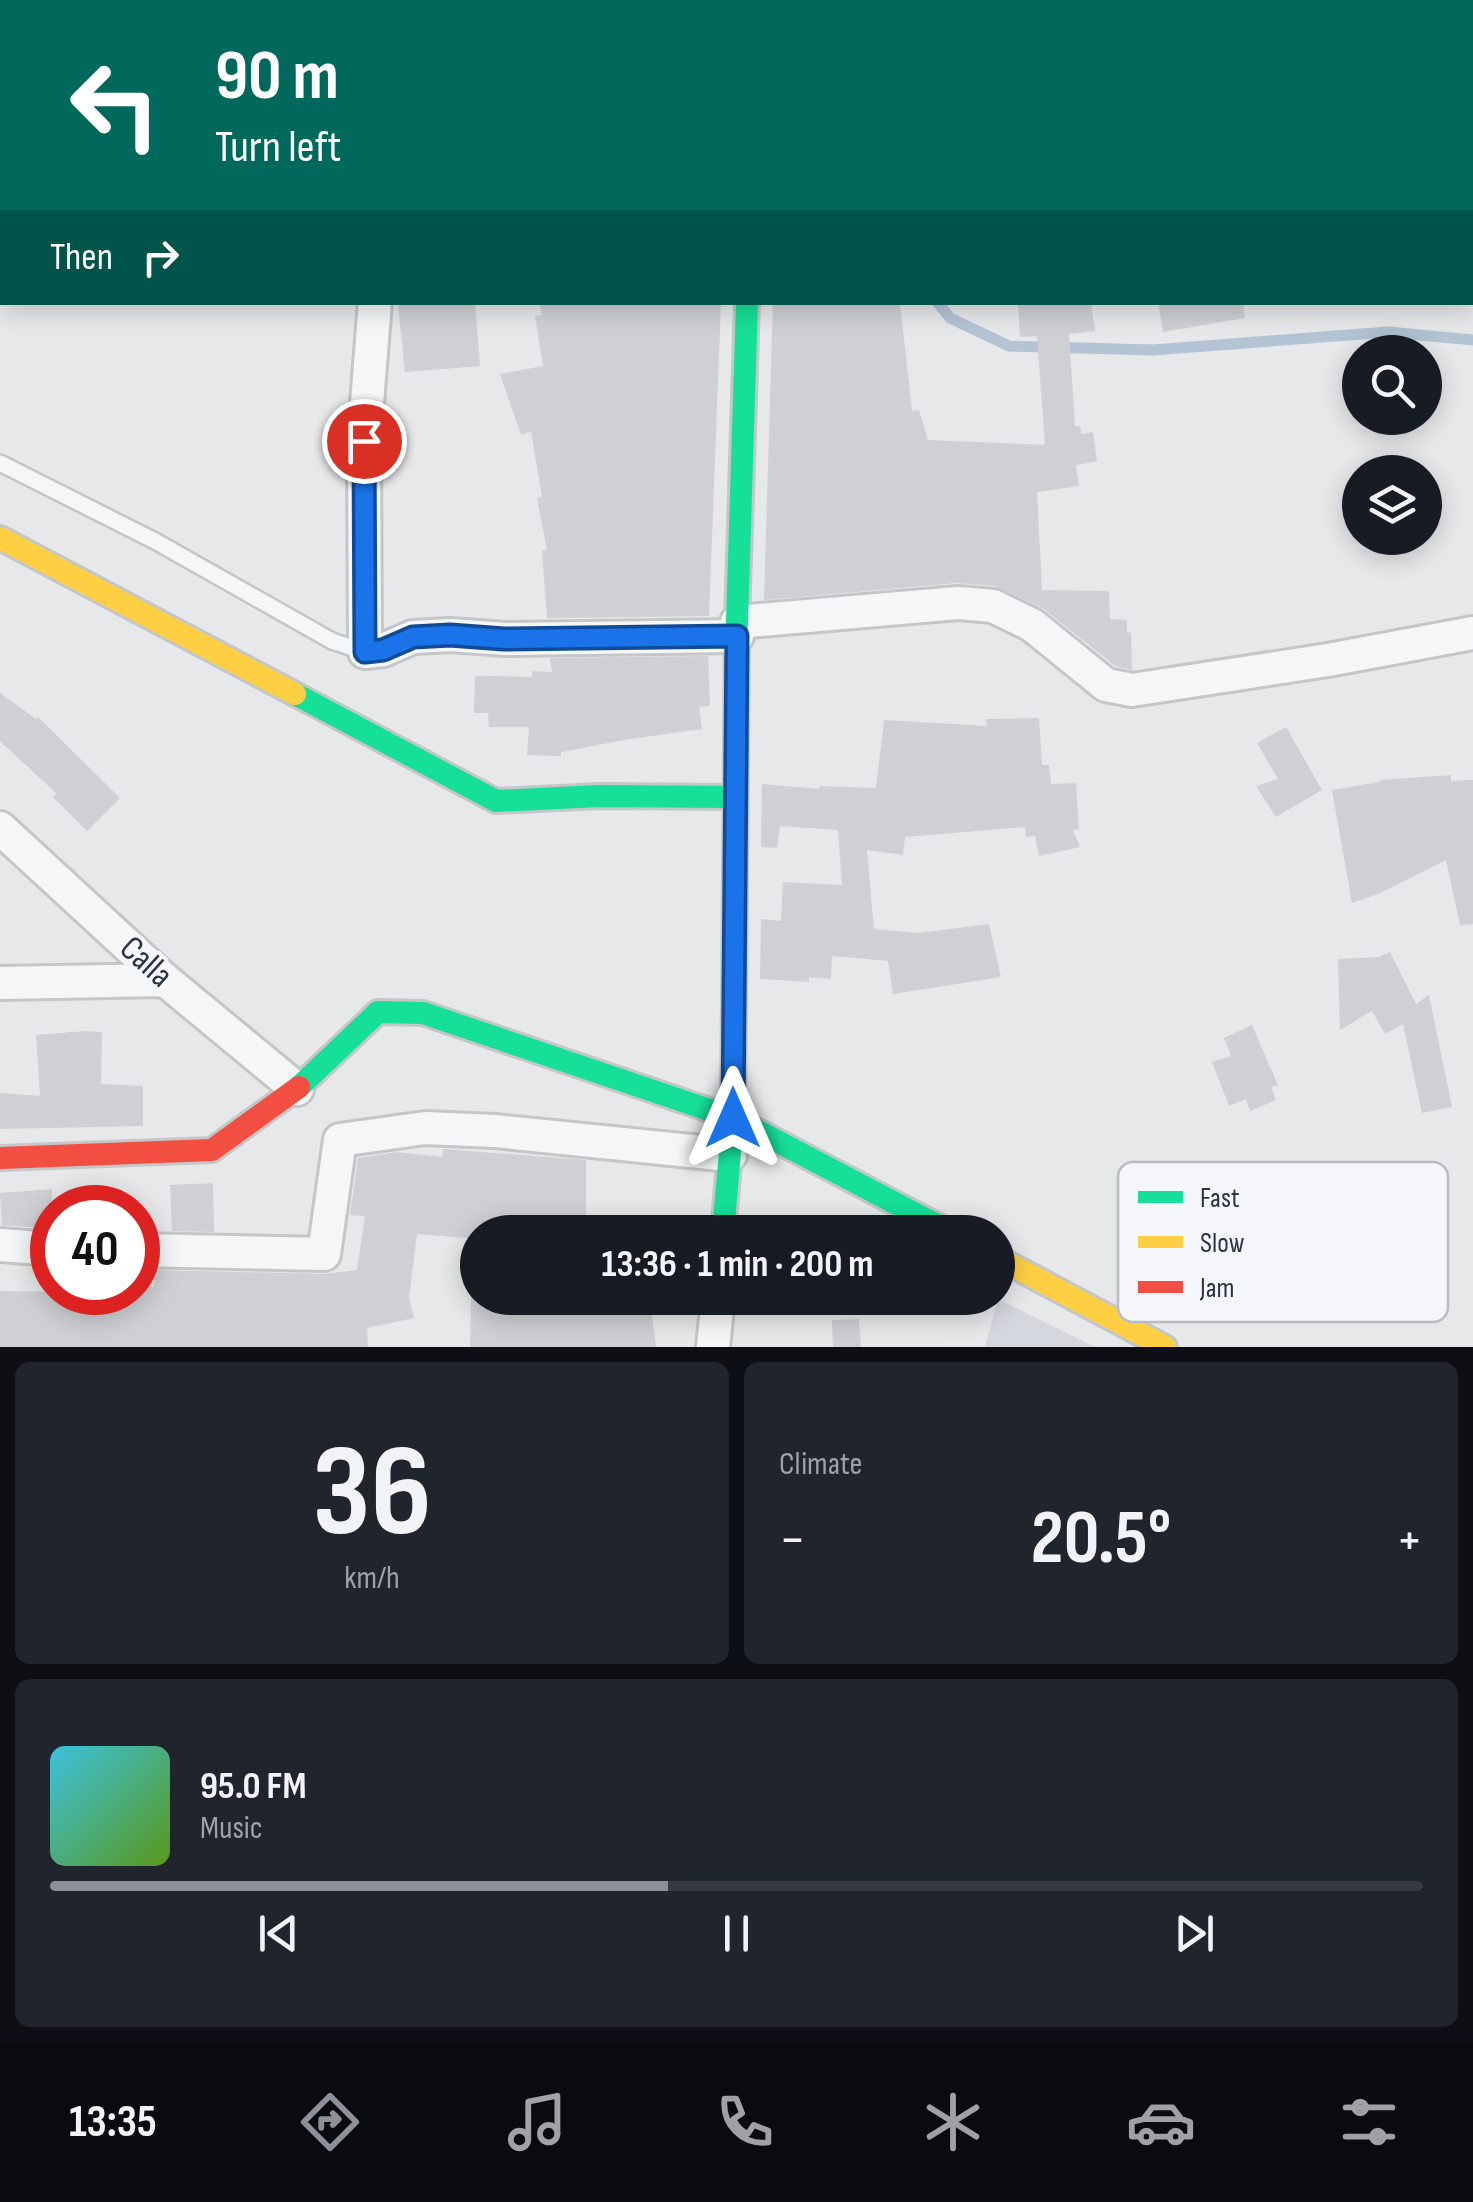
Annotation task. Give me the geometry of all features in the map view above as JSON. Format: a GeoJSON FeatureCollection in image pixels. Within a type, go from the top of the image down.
{"type":"FeatureCollection","features":[{"type":"Feature","properties":{"kind":"street"},"geometry":{"type":"LineString","coordinates":[[375,305],[364,441],[365,652],[383,650],[413,637],[504,639],[737,629],[958,603],[993,606],[1032,626],[1106,685],[1132,690],[1473,633]]}},
{"type":"Feature","properties":{"kind":"street"},"geometry":{"type":"LineString","coordinates":[[725,1215],[733,1118],[734,797],[747,305]]}},
{"type":"Feature","properties":{"kind":"street"},"geometry":{"type":"LineString","coordinates":[[0,538],[496,801],[599,796],[734,797]]}},
{"type":"Feature","properties":{"kind":"street","name":"Calla"},"geometry":{"type":"LineString","coordinates":[[0,828],[165,980],[297,1090]]}},
{"type":"Feature","properties":{"kind":"street"},"geometry":{"type":"LineString","coordinates":[[0,983],[165,980]]}},
{"type":"Feature","properties":{"kind":"street"},"geometry":{"type":"LineString","coordinates":[[0,1158],[212,1150],[297,1090],[378,1012],[423,1013],[733,1118],[918,1215]]}},
{"type":"Feature","properties":{"kind":"street"},"geometry":{"type":"LineString","coordinates":[[160,1250],[324,1254],[340,1140],[425,1128],[496,1131],[730,1155]]}},
{"type":"Feature","properties":{"kind":"street"},"geometry":{"type":"LineString","coordinates":[[0,1245],[30,1247]]}},
{"type":"Feature","properties":{"kind":"street"},"geometry":{"type":"LineString","coordinates":[[1015,1267],[1118,1322]]}},
{"type":"Feature","properties":{"kind":"street"},"geometry":{"type":"LineString","coordinates":[[713,1347],[716,1315]]}},
{"type":"Feature","properties":{"kind":"street"},"geometry":{"type":"LineString","coordinates":[[1119,1322],[1166,1347]]}},
{"type":"Feature","properties":{"kind":"lane"},"geometry":{"type":"LineString","coordinates":[[0,463],[156,541],[332,641],[365,652]]}},
{"type":"Feature","properties":{"kind":"shaded area"},"geometry":{"type":"Polygon","coordinates":[[[1015,1307],[1095,1347],[985,1347],[994,1315],[1015,1315],[1015,1307]]]}},
{"type":"Feature","properties":{"kind":"building"},"geometry":{"type":"Polygon","coordinates":[[[398,305],[475,305],[480,366],[405,372],[398,305]]]}},
{"type":"Feature","properties":{"kind":"building"},"geometry":{"type":"Polygon","coordinates":[[[540,305],[721,305],[709,616],[547,618],[542,551],[547,550],[531,431],[521,435],[500,374],[543,366],[535,316],[542,315],[540,305]]]}},
{"type":"Feature","properties":{"kind":"building"},"geometry":{"type":"Polygon","coordinates":[[[773,305],[900,305],[912,411],[919,410],[928,440],[1045,445],[1037,336],[1020,337],[1018,305],[1091,305],[1095,331],[1069,334],[1075,426],[1080,426],[1081,434],[1093,432],[1097,461],[1076,465],[1079,486],[1037,492],[1042,590],[1109,591],[1110,619],[1127,620],[1127,633],[1131,632],[1132,670],[1115,666],[1044,609],[995,586],[957,583],[764,600],[773,305]]]}},
{"type":"Feature","properties":{"kind":"building"},"geometry":{"type":"Polygon","coordinates":[[[1158,305],[1243,305],[1245,318],[1163,332],[1158,305]]]}},
{"type":"Feature","properties":{"kind":"building"},"geometry":{"type":"Polygon","coordinates":[[[708,656],[710,706],[699,707],[702,729],[561,752],[561,756],[527,755],[529,727],[489,727],[488,713],[474,713],[475,676],[532,677],[532,671],[552,672],[550,658],[708,656]]]}},
{"type":"Feature","properties":{"kind":"building"},"geometry":{"type":"Polygon","coordinates":[[[0,693],[38,717],[120,798],[87,831],[53,797],[57,794],[0,741],[0,693]]]}},
{"type":"Feature","properties":{"kind":"building"},"geometry":{"type":"Polygon","coordinates":[[[1039,718],[1042,765],[1049,765],[1051,784],[1076,783],[1079,829],[1073,830],[1080,847],[1039,856],[1035,836],[1026,837],[1025,827],[905,837],[903,855],[867,850],[874,929],[919,933],[989,924],[1001,977],[893,994],[888,961],[832,956],[831,979],[760,979],[761,919],[781,921],[783,882],[842,885],[838,830],[780,826],[777,848],[761,847],[762,784],[876,788],[884,720],[987,726],[986,719],[1039,718]]]}},
{"type":"Feature","properties":{"kind":"building"},"geometry":{"type":"Polygon","coordinates":[[[1286,727],[1322,790],[1276,817],[1256,786],[1278,779],[1257,743],[1286,727]]]}},
{"type":"Feature","properties":{"kind":"building"},"geometry":{"type":"Polygon","coordinates":[[[1451,775],[1451,781],[1473,780],[1473,924],[1460,925],[1446,860],[1352,903],[1332,790],[1380,780],[1451,775]]]}},
{"type":"Feature","properties":{"kind":"building"},"geometry":{"type":"Polygon","coordinates":[[[1390,952],[1416,1004],[1429,995],[1452,1107],[1422,1113],[1403,1024],[1385,1034],[1372,1011],[1340,1030],[1338,959],[1379,957],[1390,952]]]}},
{"type":"Feature","properties":{"kind":"building"},"geometry":{"type":"Polygon","coordinates":[[[1252,1025],[1278,1085],[1271,1087],[1276,1100],[1250,1111],[1246,1099],[1229,1106],[1212,1062],[1231,1056],[1224,1038],[1252,1025]]]}},
{"type":"Feature","properties":{"kind":"building"},"geometry":{"type":"Polygon","coordinates":[[[102,1032],[101,1084],[143,1086],[143,1126],[0,1129],[0,1093],[40,1096],[36,1035],[102,1032]]]}},
{"type":"Feature","properties":{"kind":"building"},"geometry":{"type":"Polygon","coordinates":[[[443,1149],[586,1160],[586,1215],[460,1215],[460,1238],[417,1234],[409,1298],[414,1318],[367,1328],[368,1347],[0,1347],[0,1291],[30,1291],[30,1315],[160,1315],[160,1270],[324,1274],[357,1270],[365,1216],[350,1215],[358,1158],[397,1152],[442,1157],[443,1149]]]}},
{"type":"Feature","properties":{"kind":"building"},"geometry":{"type":"Polygon","coordinates":[[[213,1183],[214,1232],[172,1231],[170,1185],[213,1183]]]}},
{"type":"Feature","properties":{"kind":"building"},"geometry":{"type":"Polygon","coordinates":[[[30,1191],[30,1227],[2,1225],[0,1193],[30,1191]]]}},
{"type":"Feature","properties":{"kind":"building"},"geometry":{"type":"Polygon","coordinates":[[[471,1315],[652,1315],[656,1347],[470,1347],[471,1315]]]}},
{"type":"Feature","properties":{"kind":"building"},"geometry":{"type":"Polygon","coordinates":[[[859,1319],[861,1347],[833,1347],[832,1320],[859,1319]]]}},
{"type":"Feature","properties":{"kind":"waterway"},"geometry":{"type":"LineString","coordinates":[[939,305],[950,318],[1009,346],[1153,350],[1388,332],[1473,340]]}},
{"type":"Feature","properties":{"kind":"traffic: fast"},"geometry":{"type":"LineString","coordinates":[[724,1215],[733,1118],[737,622],[747,305]]}},
{"type":"Feature","properties":{"kind":"traffic: fast"},"geometry":{"type":"LineString","coordinates":[[295,694],[496,801],[599,796],[734,797]]}},
{"type":"Feature","properties":{"kind":"traffic: fast"},"geometry":{"type":"LineString","coordinates":[[299,1087],[378,1012],[423,1013],[733,1118],[918,1215]]}},
{"type":"Feature","properties":{"kind":"traffic: slow"},"geometry":{"type":"LineString","coordinates":[[0,538],[295,694]]}},
{"type":"Feature","properties":{"kind":"traffic: slow"},"geometry":{"type":"LineString","coordinates":[[1015,1267],[1118,1322]]}},
{"type":"Feature","properties":{"kind":"traffic: slow"},"geometry":{"type":"LineString","coordinates":[[1118,1322],[1165,1347]]}},
{"type":"Feature","properties":{"kind":"traffic: jam"},"geometry":{"type":"LineString","coordinates":[[0,1158],[212,1150],[299,1087]]}},
{"type":"Feature","properties":{"kind":"route"},"geometry":{"type":"LineString","coordinates":[[364,441],[365,652],[383,650],[413,637],[450,635],[504,639],[737,636],[733,1118]]}}]}
